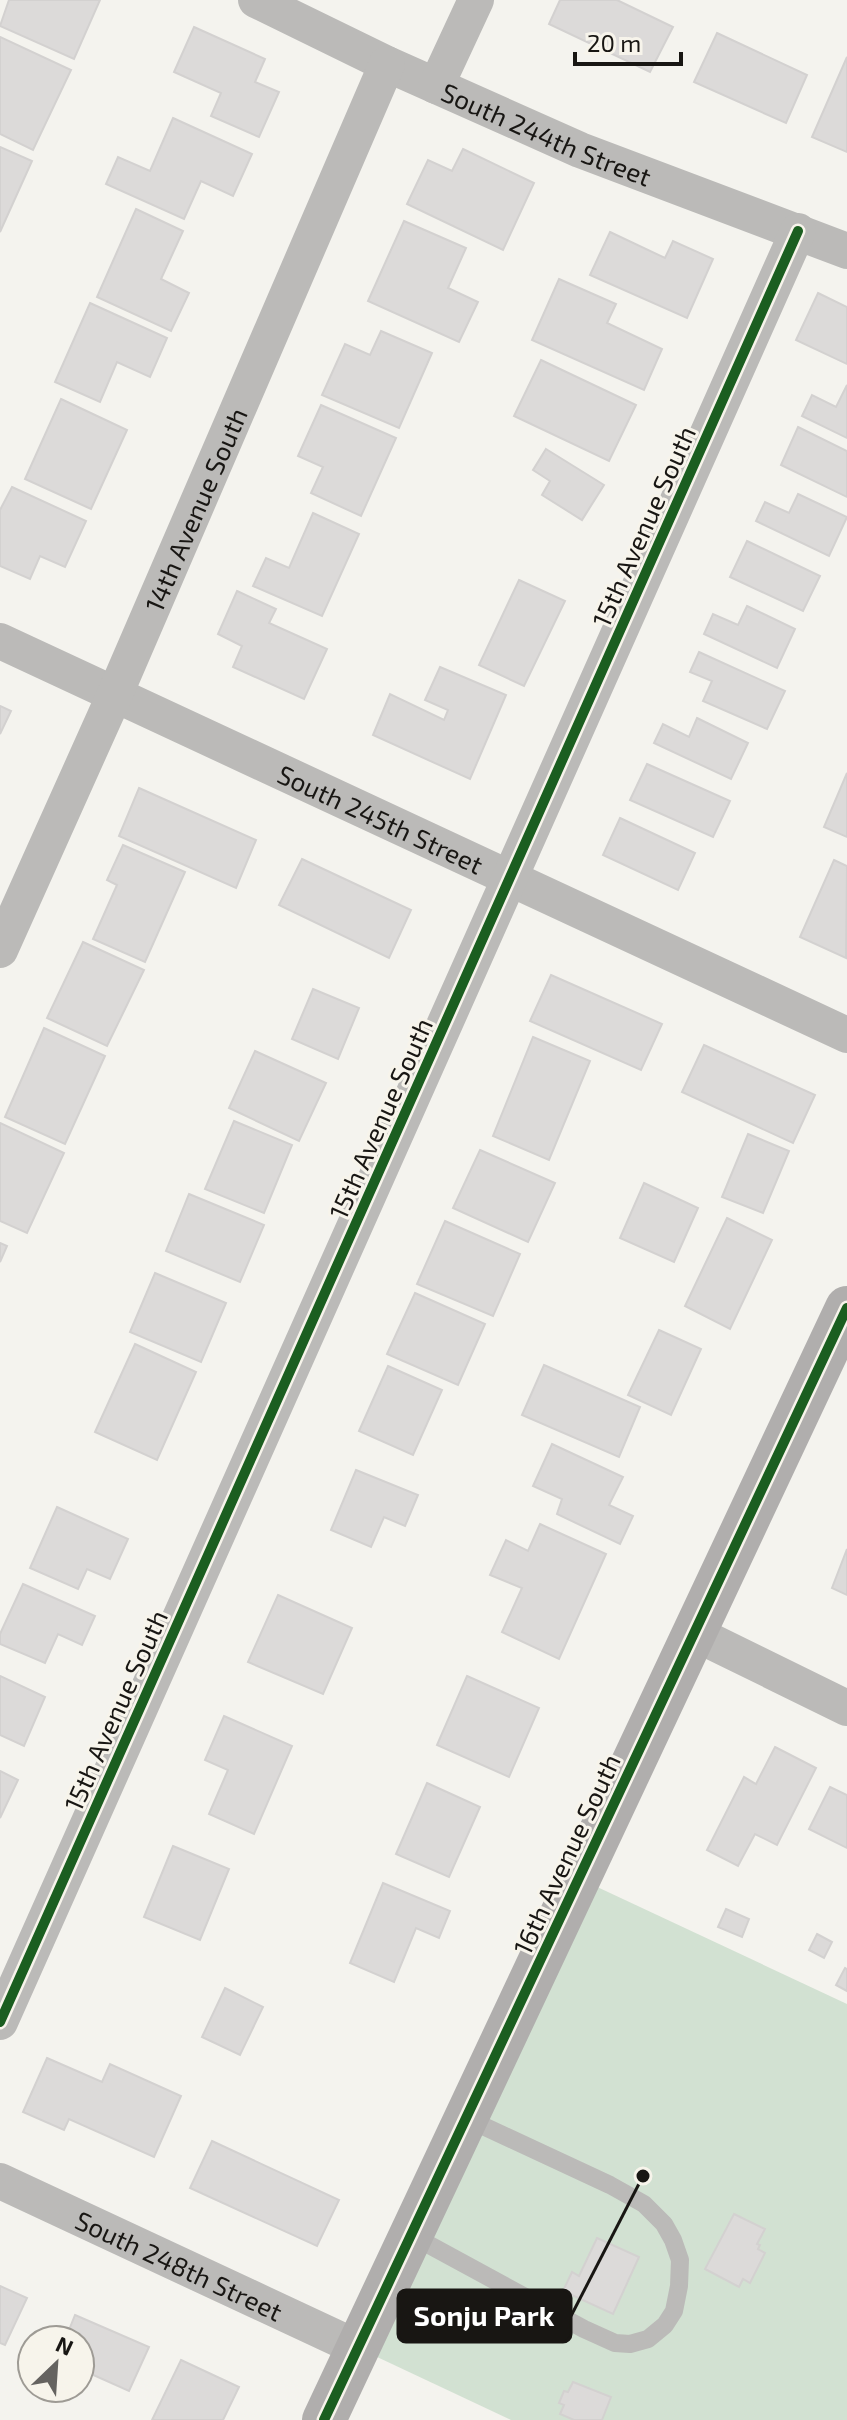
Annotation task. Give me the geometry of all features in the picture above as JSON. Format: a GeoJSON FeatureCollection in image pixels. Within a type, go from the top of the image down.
{"type":"FeatureCollection","features":[{"type":"Feature","properties":{"kind":"main road","name":"16th Avenue South"},"geometry":{"type":"LineString","coordinates":[[324,2420],[847,1308]]}},
{"type":"Feature","properties":{"kind":"street","name":"South 244th Street"},"geometry":{"type":"LineString","coordinates":[[256,0],[387,64],[580,150],[847,251]]}},
{"type":"Feature","properties":{"kind":"street"},"geometry":{"type":"LineString","coordinates":[[436,86],[476,0]]}},
{"type":"Feature","properties":{"kind":"street","name":"14th Avenue South"},"geometry":{"type":"LineString","coordinates":[[0,950],[115,694],[387,64]]}},
{"type":"Feature","properties":{"kind":"street","name":"15th Avenue South"},"geometry":{"type":"LineString","coordinates":[[0,2022],[798,231]]}},
{"type":"Feature","properties":{"kind":"street","name":"South 245th Street"},"geometry":{"type":"LineString","coordinates":[[0,641],[847,1035]]}},
{"type":"Feature","properties":{"kind":"street"},"geometry":{"type":"LineString","coordinates":[[694,1633],[847,1708]]}},
{"type":"Feature","properties":{"kind":"street","name":"South 248th Street"},"geometry":{"type":"LineString","coordinates":[[0,2181],[358,2348]]}},
{"type":"Feature","properties":{"kind":"lane"},"geometry":{"type":"LineString","coordinates":[[411,2235],[615,2343],[630,2344],[648,2339],[665,2325],[674,2311],[680,2260],[664,2224],[644,2204],[466,2118]]}},
{"type":"Feature","properties":{"kind":"green space"},"geometry":{"type":"Polygon","coordinates":[[[578,1878],[847,2004],[847,2420],[511,2420],[358,2348],[578,1878]]]}},
{"type":"Feature","properties":{"kind":"building"},"geometry":{"type":"Polygon","coordinates":[[[9,0],[100,0],[74,59],[0,26],[9,0]]]}},
{"type":"Feature","properties":{"kind":"building"},"geometry":{"type":"Polygon","coordinates":[[[560,0],[617,0],[673,27],[650,72],[549,24],[560,0]]]}},
{"type":"Feature","properties":{"kind":"building"},"geometry":{"type":"Polygon","coordinates":[[[194,27],[265,59],[255,82],[279,92],[259,137],[211,116],[221,93],[174,72],[194,27]]]}},
{"type":"Feature","properties":{"kind":"building"},"geometry":{"type":"Polygon","coordinates":[[[717,33],[807,75],[786,123],[694,82],[717,33]]]}},
{"type":"Feature","properties":{"kind":"building"},"geometry":{"type":"Polygon","coordinates":[[[0,37],[71,70],[33,150],[0,134],[0,37]]]}},
{"type":"Feature","properties":{"kind":"building"},"geometry":{"type":"Polygon","coordinates":[[[847,57],[847,152],[812,137],[847,57]]]}},
{"type":"Feature","properties":{"kind":"building"},"geometry":{"type":"Polygon","coordinates":[[[173,118],[252,154],[233,196],[201,181],[184,219],[106,184],[118,157],[150,171],[173,118]]]}},
{"type":"Feature","properties":{"kind":"building"},"geometry":{"type":"Polygon","coordinates":[[[0,147],[32,161],[0,232],[0,147]]]}},
{"type":"Feature","properties":{"kind":"building"},"geometry":{"type":"Polygon","coordinates":[[[463,149],[534,183],[503,250],[407,204],[428,160],[452,171],[463,149]]]}},
{"type":"Feature","properties":{"kind":"building"},"geometry":{"type":"Polygon","coordinates":[[[136,209],[183,231],[161,279],[189,293],[171,331],[97,297],[136,209]]]}},
{"type":"Feature","properties":{"kind":"building"},"geometry":{"type":"Polygon","coordinates":[[[404,221],[466,248],[448,288],[478,302],[459,342],[368,301],[404,221]]]}},
{"type":"Feature","properties":{"kind":"building"},"geometry":{"type":"Polygon","coordinates":[[[610,232],[665,258],[673,241],[713,259],[687,318],[590,275],[610,232]]]}},
{"type":"Feature","properties":{"kind":"building"},"geometry":{"type":"Polygon","coordinates":[[[559,279],[616,304],[607,323],[662,349],[644,390],[532,340],[559,279]]]}},
{"type":"Feature","properties":{"kind":"building"},"geometry":{"type":"Polygon","coordinates":[[[818,293],[847,307],[847,364],[796,340],[818,293]]]}},
{"type":"Feature","properties":{"kind":"building"},"geometry":{"type":"Polygon","coordinates":[[[90,303],[167,338],[150,377],[117,362],[100,402],[55,382],[90,303]]]}},
{"type":"Feature","properties":{"kind":"building"},"geometry":{"type":"Polygon","coordinates":[[[381,331],[432,353],[399,428],[322,395],[345,344],[370,355],[381,331]]]}},
{"type":"Feature","properties":{"kind":"building"},"geometry":{"type":"Polygon","coordinates":[[[541,360],[636,405],[609,461],[514,416],[541,360]]]}},
{"type":"Feature","properties":{"kind":"building"},"geometry":{"type":"Polygon","coordinates":[[[847,385],[847,438],[802,416],[812,395],[836,407],[847,385]]]}},
{"type":"Feature","properties":{"kind":"building"},"geometry":{"type":"Polygon","coordinates":[[[61,399],[127,430],[91,509],[25,479],[61,399]]]}},
{"type":"Feature","properties":{"kind":"building"},"geometry":{"type":"Polygon","coordinates":[[[321,405],[396,438],[361,516],[311,493],[323,467],[298,456],[321,405]]]}},
{"type":"Feature","properties":{"kind":"building"},"geometry":{"type":"Polygon","coordinates":[[[798,427],[847,451],[847,497],[781,465],[798,427]]]}},
{"type":"Feature","properties":{"kind":"building"},"geometry":{"type":"Polygon","coordinates":[[[546,449],[604,485],[582,520],[542,495],[550,481],[533,470],[546,449]]]}},
{"type":"Feature","properties":{"kind":"building"},"geometry":{"type":"Polygon","coordinates":[[[12,487],[86,521],[65,567],[40,556],[30,579],[0,566],[0,510],[12,487]]]}},
{"type":"Feature","properties":{"kind":"building"},"geometry":{"type":"Polygon","coordinates":[[[798,494],[847,517],[829,556],[756,521],[765,502],[789,513],[798,494]]]}},
{"type":"Feature","properties":{"kind":"building"},"geometry":{"type":"Polygon","coordinates":[[[313,513],[359,534],[322,616],[253,586],[266,558],[289,568],[313,513]]]}},
{"type":"Feature","properties":{"kind":"building"},"geometry":{"type":"Polygon","coordinates":[[[747,541],[820,576],[803,611],[730,577],[747,541]]]}},
{"type":"Feature","properties":{"kind":"building"},"geometry":{"type":"Polygon","coordinates":[[[519,580],[565,601],[524,686],[479,665],[519,580]]]}},
{"type":"Feature","properties":{"kind":"building"},"geometry":{"type":"Polygon","coordinates":[[[237,591],[276,609],[269,623],[327,649],[304,699],[233,667],[242,646],[218,634],[237,591]]]}},
{"type":"Feature","properties":{"kind":"building"},"geometry":{"type":"Polygon","coordinates":[[[747,606],[795,629],[777,668],[704,634],[713,614],[738,625],[747,606]]]}},
{"type":"Feature","properties":{"kind":"building"},"geometry":{"type":"Polygon","coordinates":[[[699,652],[785,691],[767,729],[703,701],[712,681],[690,672],[699,652]]]}},
{"type":"Feature","properties":{"kind":"building"},"geometry":{"type":"Polygon","coordinates":[[[440,667],[506,695],[470,779],[373,735],[390,694],[444,720],[448,710],[425,700],[440,667]]]}},
{"type":"Feature","properties":{"kind":"building"},"geometry":{"type":"Polygon","coordinates":[[[0,706],[11,711],[0,734],[0,706]]]}},
{"type":"Feature","properties":{"kind":"building"},"geometry":{"type":"Polygon","coordinates":[[[697,718],[748,743],[731,779],[654,743],[663,724],[689,737],[697,718]]]}},
{"type":"Feature","properties":{"kind":"building"},"geometry":{"type":"Polygon","coordinates":[[[647,764],[730,801],[713,837],[630,800],[647,764]]]}},
{"type":"Feature","properties":{"kind":"building"},"geometry":{"type":"Polygon","coordinates":[[[847,773],[847,837],[824,827],[847,773]]]}},
{"type":"Feature","properties":{"kind":"building"},"geometry":{"type":"Polygon","coordinates":[[[139,788],[256,840],[236,888],[119,836],[139,788]]]}},
{"type":"Feature","properties":{"kind":"building"},"geometry":{"type":"Polygon","coordinates":[[[620,818],[695,853],[678,890],[603,855],[620,818]]]}},
{"type":"Feature","properties":{"kind":"building"},"geometry":{"type":"Polygon","coordinates":[[[123,845],[185,872],[145,962],[93,939],[117,885],[107,880],[123,845]]]}},
{"type":"Feature","properties":{"kind":"building"},"geometry":{"type":"Polygon","coordinates":[[[302,859],[411,910],[389,958],[279,905],[302,859]]]}},
{"type":"Feature","properties":{"kind":"building"},"geometry":{"type":"Polygon","coordinates":[[[834,860],[847,866],[846,958],[800,937],[834,860]]]}},
{"type":"Feature","properties":{"kind":"building"},"geometry":{"type":"Polygon","coordinates":[[[83,942],[144,970],[107,1046],[47,1018],[83,942]]]}},
{"type":"Feature","properties":{"kind":"building"},"geometry":{"type":"Polygon","coordinates":[[[551,975],[662,1024],[641,1070],[530,1021],[551,975]]]}},
{"type":"Feature","properties":{"kind":"building"},"geometry":{"type":"Polygon","coordinates":[[[313,989],[359,1008],[338,1059],[292,1039],[313,989]]]}},
{"type":"Feature","properties":{"kind":"building"},"geometry":{"type":"Polygon","coordinates":[[[44,1028],[105,1056],[65,1144],[5,1117],[44,1028]]]}},
{"type":"Feature","properties":{"kind":"building"},"geometry":{"type":"Polygon","coordinates":[[[533,1037],[590,1061],[549,1160],[493,1136],[533,1037]]]}},
{"type":"Feature","properties":{"kind":"building"},"geometry":{"type":"Polygon","coordinates":[[[704,1045],[815,1095],[793,1143],[682,1092],[704,1045]]]}},
{"type":"Feature","properties":{"kind":"building"},"geometry":{"type":"Polygon","coordinates":[[[255,1051],[326,1083],[299,1141],[229,1108],[255,1051]]]}},
{"type":"Feature","properties":{"kind":"building"},"geometry":{"type":"Polygon","coordinates":[[[234,1121],[292,1145],[264,1213],[205,1189],[234,1121]]]}},
{"type":"Feature","properties":{"kind":"building"},"geometry":{"type":"Polygon","coordinates":[[[0,1123],[64,1153],[27,1233],[0,1221],[0,1123]]]}},
{"type":"Feature","properties":{"kind":"building"},"geometry":{"type":"Polygon","coordinates":[[[748,1134],[789,1151],[763,1213],[722,1197],[748,1134]]]}},
{"type":"Feature","properties":{"kind":"building"},"geometry":{"type":"Polygon","coordinates":[[[480,1150],[555,1183],[528,1242],[453,1208],[480,1150]]]}},
{"type":"Feature","properties":{"kind":"building"},"geometry":{"type":"Polygon","coordinates":[[[644,1183],[698,1208],[674,1262],[620,1238],[644,1183]]]}},
{"type":"Feature","properties":{"kind":"building"},"geometry":{"type":"Polygon","coordinates":[[[189,1194],[264,1225],[240,1282],[166,1251],[189,1194]]]}},
{"type":"Feature","properties":{"kind":"building"},"geometry":{"type":"Polygon","coordinates":[[[727,1218],[772,1240],[730,1329],[685,1306],[727,1218]]]}},
{"type":"Feature","properties":{"kind":"building"},"geometry":{"type":"Polygon","coordinates":[[[445,1221],[520,1254],[493,1316],[417,1284],[445,1221]]]}},
{"type":"Feature","properties":{"kind":"building"},"geometry":{"type":"Polygon","coordinates":[[[0,1243],[7,1246],[0,1262],[0,1243]]]}},
{"type":"Feature","properties":{"kind":"building"},"geometry":{"type":"Polygon","coordinates":[[[155,1273],[226,1303],[201,1362],[130,1332],[155,1273]]]}},
{"type":"Feature","properties":{"kind":"building"},"geometry":{"type":"Polygon","coordinates":[[[415,1293],[485,1324],[458,1385],[387,1354],[415,1293]]]}},
{"type":"Feature","properties":{"kind":"building"},"geometry":{"type":"Polygon","coordinates":[[[659,1330],[701,1349],[671,1415],[628,1395],[659,1330]]]}},
{"type":"Feature","properties":{"kind":"building"},"geometry":{"type":"Polygon","coordinates":[[[135,1344],[196,1372],[157,1460],[95,1432],[135,1344]]]}},
{"type":"Feature","properties":{"kind":"building"},"geometry":{"type":"Polygon","coordinates":[[[544,1365],[640,1407],[619,1457],[522,1415],[544,1365]]]}},
{"type":"Feature","properties":{"kind":"building"},"geometry":{"type":"Polygon","coordinates":[[[388,1366],[442,1390],[413,1455],[359,1431],[388,1366]]]}},
{"type":"Feature","properties":{"kind":"building"},"geometry":{"type":"Polygon","coordinates":[[[552,1444],[623,1477],[609,1505],[633,1516],[620,1544],[557,1514],[562,1499],[533,1486],[552,1444]]]}},
{"type":"Feature","properties":{"kind":"building"},"geometry":{"type":"Polygon","coordinates":[[[356,1470],[418,1495],[405,1526],[384,1517],[371,1547],[331,1530],[356,1470]]]}},
{"type":"Feature","properties":{"kind":"building"},"geometry":{"type":"Polygon","coordinates":[[[57,1507],[128,1539],[110,1579],[87,1569],[78,1589],[30,1568],[57,1507]]]}},
{"type":"Feature","properties":{"kind":"building"},"geometry":{"type":"Polygon","coordinates":[[[540,1524],[606,1554],[559,1659],[502,1632],[522,1588],[490,1575],[506,1540],[528,1551],[540,1524]]]}},
{"type":"Feature","properties":{"kind":"building"},"geometry":{"type":"Polygon","coordinates":[[[847,1549],[847,1595],[832,1588],[847,1549]]]}},
{"type":"Feature","properties":{"kind":"building"},"geometry":{"type":"Polygon","coordinates":[[[23,1584],[95,1616],[82,1645],[58,1634],[45,1663],[0,1644],[0,1634],[23,1584]]]}},
{"type":"Feature","properties":{"kind":"building"},"geometry":{"type":"Polygon","coordinates":[[[278,1595],[352,1628],[323,1694],[248,1662],[278,1595]]]}},
{"type":"Feature","properties":{"kind":"building"},"geometry":{"type":"Polygon","coordinates":[[[0,1676],[45,1697],[24,1746],[0,1735],[0,1676]]]}},
{"type":"Feature","properties":{"kind":"building"},"geometry":{"type":"Polygon","coordinates":[[[467,1676],[539,1708],[509,1777],[437,1745],[467,1676]]]}},
{"type":"Feature","properties":{"kind":"building"},"geometry":{"type":"Polygon","coordinates":[[[224,1716],[292,1746],[254,1834],[209,1814],[228,1770],[205,1760],[224,1716]]]}},
{"type":"Feature","properties":{"kind":"building"},"geometry":{"type":"Polygon","coordinates":[[[775,1747],[816,1768],[777,1845],[755,1834],[738,1866],[707,1850],[744,1777],[756,1784],[775,1747]]]}},
{"type":"Feature","properties":{"kind":"building"},"geometry":{"type":"Polygon","coordinates":[[[0,1771],[18,1780],[0,1818],[0,1771]]]}},
{"type":"Feature","properties":{"kind":"building"},"geometry":{"type":"Polygon","coordinates":[[[427,1783],[480,1807],[449,1877],[396,1854],[427,1783]]]}},
{"type":"Feature","properties":{"kind":"building"},"geometry":{"type":"Polygon","coordinates":[[[830,1787],[847,1795],[847,1848],[809,1829],[830,1787]]]}},
{"type":"Feature","properties":{"kind":"building"},"geometry":{"type":"Polygon","coordinates":[[[173,1846],[229,1869],[200,1940],[144,1917],[173,1846]]]}},
{"type":"Feature","properties":{"kind":"building"},"geometry":{"type":"Polygon","coordinates":[[[383,1883],[450,1911],[439,1938],[416,1928],[394,1982],[350,1963],[383,1883]]]}},
{"type":"Feature","properties":{"kind":"building"},"geometry":{"type":"Polygon","coordinates":[[[726,1909],[749,1919],[742,1937],[718,1927],[726,1909]]]}},
{"type":"Feature","properties":{"kind":"building"},"geometry":{"type":"Polygon","coordinates":[[[817,1934],[832,1942],[824,1958],[809,1950],[817,1934]]]}},
{"type":"Feature","properties":{"kind":"building"},"geometry":{"type":"Polygon","coordinates":[[[847,1969],[847,1991],[836,1985],[847,1969]]]}},
{"type":"Feature","properties":{"kind":"building"},"geometry":{"type":"Polygon","coordinates":[[[225,1988],[263,2007],[240,2055],[202,2037],[225,1988]]]}},
{"type":"Feature","properties":{"kind":"building"},"geometry":{"type":"Polygon","coordinates":[[[47,2058],[102,2082],[110,2064],[181,2096],[154,2157],[69,2119],[64,2130],[23,2112],[47,2058]]]}},
{"type":"Feature","properties":{"kind":"building"},"geometry":{"type":"Polygon","coordinates":[[[212,2141],[339,2200],[317,2246],[190,2188],[212,2141]]]}},
{"type":"Feature","properties":{"kind":"building"},"geometry":{"type":"Polygon","coordinates":[[[734,2214],[765,2229],[757,2244],[760,2245],[758,2249],[765,2253],[750,2283],[743,2279],[739,2287],[705,2269],[734,2214]]]}},
{"type":"Feature","properties":{"kind":"building"},"geometry":{"type":"Polygon","coordinates":[[[597,2238],[639,2257],[613,2314],[563,2291],[572,2272],[579,2276],[597,2238]]]}},
{"type":"Feature","properties":{"kind":"building"},"geometry":{"type":"Polygon","coordinates":[[[0,2286],[27,2298],[5,2345],[0,2343],[0,2286]]]}},
{"type":"Feature","properties":{"kind":"building"},"geometry":{"type":"Polygon","coordinates":[[[75,2315],[96,2324],[71,2324],[75,2315]]]}},
{"type":"Feature","properties":{"kind":"building"},"geometry":{"type":"Polygon","coordinates":[[[96,2324],[149,2347],[129,2391],[96,2376],[96,2324]]]}},
{"type":"Feature","properties":{"kind":"building"},"geometry":{"type":"Polygon","coordinates":[[[181,2360],[239,2387],[223,2420],[152,2420],[181,2360]]]}},
{"type":"Feature","properties":{"kind":"building"},"geometry":{"type":"Polygon","coordinates":[[[573,2382],[611,2397],[602,2420],[574,2420],[560,2414],[564,2405],[559,2403],[564,2391],[568,2392],[573,2382]]]}},
{"type":"Feature","properties":{"kind":"cycle path"},"geometry":{"type":"LineString","coordinates":[[0,2022],[798,231]]}},
{"type":"Feature","properties":{"kind":"cycle path"},"geometry":{"type":"LineString","coordinates":[[324,2420],[847,1308]]}},
{"type":"Feature","properties":{"kind":"place","name":"Sonju Park"},"geometry":{"type":"Point","coordinates":[643,2176]}}]}
